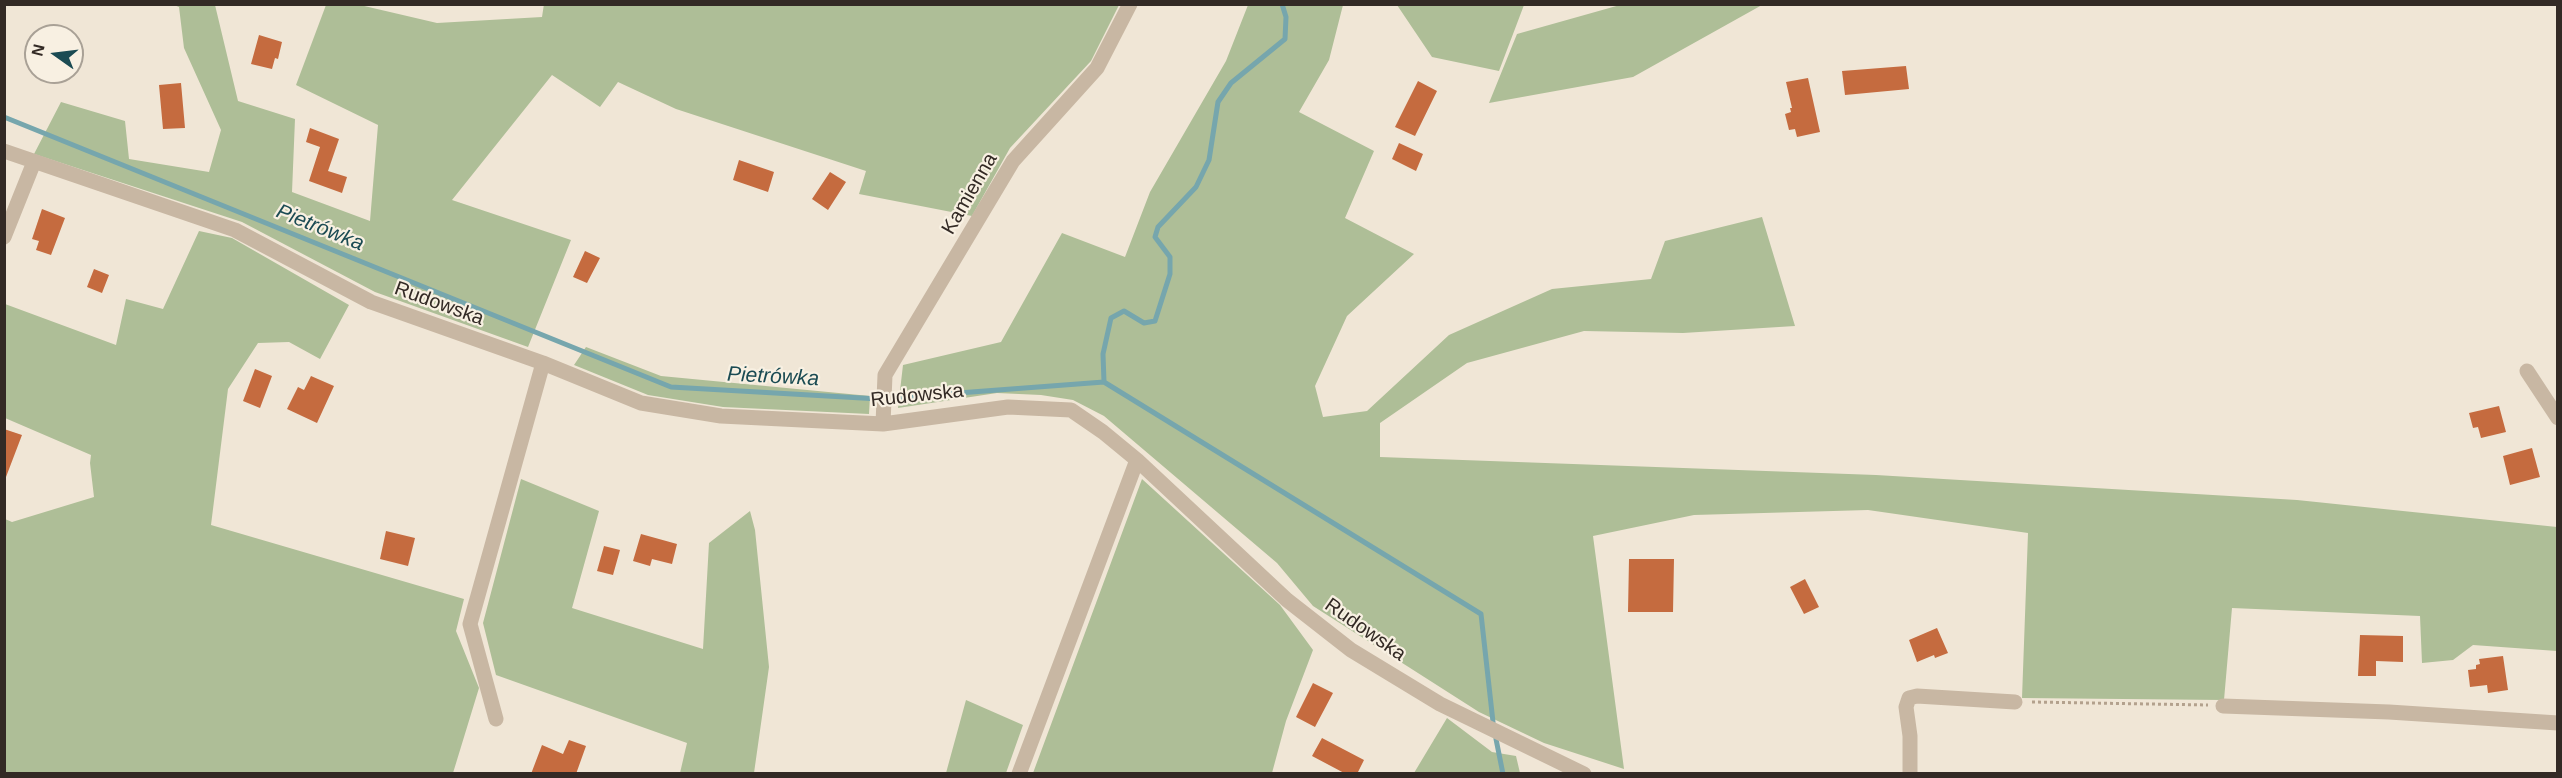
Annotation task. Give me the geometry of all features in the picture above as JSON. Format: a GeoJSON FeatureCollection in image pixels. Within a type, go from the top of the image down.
{"type":"FeatureCollection","features":[{"type":"Feature","properties":{"kind":"street","name":"Kamienna"},"geometry":{"type":"LineString","coordinates":[[883,424],[885,375],[1013,161],[1097,68],[1130,4]]}},
{"type":"Feature","properties":{"kind":"street","name":"Rudowska"},"geometry":{"type":"LineString","coordinates":[[4,151],[235,230],[371,302],[543,363],[641,403],[720,416],[883,424],[1008,406],[1071,410],[1137,460],[1287,600],[1351,650],[1440,704],[1584,774]]}},
{"type":"Feature","properties":{"kind":"street"},"geometry":{"type":"LineString","coordinates":[[4,237],[34,162]]}},
{"type":"Feature","properties":{"kind":"street"},"geometry":{"type":"LineString","coordinates":[[496,719],[470,624],[543,363]]}},
{"type":"Feature","properties":{"kind":"street"},"geometry":{"type":"LineString","coordinates":[[2527,371],[2558,418]]}},
{"type":"Feature","properties":{"kind":"street"},"geometry":{"type":"LineString","coordinates":[[1019,774],[1137,460]]}},
{"type":"Feature","properties":{"kind":"street"},"geometry":{"type":"LineString","coordinates":[[1910,774],[1910,736],[1906,707],[1909,698],[1917,696],[2015,702]]}},
{"type":"Feature","properties":{"kind":"street"},"geometry":{"type":"LineString","coordinates":[[2223,706],[2389,712],[2558,723]]}},
{"type":"Feature","properties":{"kind":"path"},"geometry":{"type":"LineString","coordinates":[[2015,702],[2223,706]]}},
{"type":"Feature","properties":{"kind":"green space"},"geometry":{"type":"Polygon","coordinates":[[[544,4],[1119,5],[1091,61],[1010,148],[972,216],[859,194],[866,171],[676,109],[618,82],[600,107],[552,75],[452,200],[571,240],[528,347],[375,292],[242,222],[34,154],[61,102],[125,121],[129,159],[209,172],[221,130],[184,48],[179,7],[174,5],[215,5],[238,101],[295,119],[292,192],[370,221],[378,125],[296,85],[326,5],[360,5],[437,23],[542,17],[544,4]]]}},
{"type":"Feature","properties":{"kind":"green space"},"geometry":{"type":"Polygon","coordinates":[[[1248,5],[1343,5],[1329,60],[1299,112],[1374,151],[1345,218],[1414,254],[1347,316],[1315,386],[1323,417],[1367,411],[1449,335],[1552,289],[1651,279],[1665,241],[1762,217],[1795,326],[1683,333],[1584,331],[1467,363],[1380,423],[1380,457],[1876,475],[2297,500],[2557,527],[2557,651],[2473,645],[2453,660],[2422,663],[2420,616],[2232,608],[2224,700],[2022,698],[2028,533],[1868,510],[1694,515],[1593,536],[1624,769],[1544,743],[1479,712],[1313,606],[1277,563],[1104,416],[1073,400],[1041,395],[997,393],[898,408],[903,365],[1001,342],[1062,233],[1125,257],[1150,192],[1226,61],[1248,5]]]}},
{"type":"Feature","properties":{"kind":"green space"},"geometry":{"type":"Polygon","coordinates":[[[1397,5],[1524,5],[1499,71],[1432,57],[1397,5]]]}},
{"type":"Feature","properties":{"kind":"green space"},"geometry":{"type":"Polygon","coordinates":[[[1620,5],[1762,5],[1633,77],[1489,103],[1517,34],[1620,5]]]}},
{"type":"Feature","properties":{"kind":"green space"},"geometry":{"type":"Polygon","coordinates":[[[199,231],[232,238],[349,305],[320,359],[289,342],[258,343],[228,389],[211,525],[464,599],[456,631],[479,688],[453,773],[5,773],[5,519],[12,522],[94,497],[91,455],[5,418],[5,304],[116,345],[126,299],[163,309],[199,231]]]}},
{"type":"Feature","properties":{"kind":"green space"},"geometry":{"type":"Polygon","coordinates":[[[586,347],[661,376],[870,396],[869,414],[723,407],[648,395],[574,365],[586,347]]]}},
{"type":"Feature","properties":{"kind":"green space"},"geometry":{"type":"Polygon","coordinates":[[[521,479],[599,511],[572,608],[703,649],[709,543],[750,511],[755,530],[769,667],[754,773],[680,773],[687,743],[496,675],[483,623],[521,479]]]}},
{"type":"Feature","properties":{"kind":"green space"},"geometry":{"type":"Polygon","coordinates":[[[1142,479],[1280,605],[1313,650],[1286,721],[1272,773],[1033,773],[1142,479]]]}},
{"type":"Feature","properties":{"kind":"green space"},"geometry":{"type":"Polygon","coordinates":[[[966,700],[1023,725],[1006,773],[946,773],[966,700]]]}},
{"type":"Feature","properties":{"kind":"green space"},"geometry":{"type":"Polygon","coordinates":[[[1447,718],[1492,752],[1516,756],[1520,773],[1414,773],[1447,718]]]}},
{"type":"Feature","properties":{"kind":"building"},"geometry":{"type":"Polygon","coordinates":[[[259,35],[282,42],[278,59],[275,58],[272,69],[251,64],[259,35]]]}},
{"type":"Feature","properties":{"kind":"building"},"geometry":{"type":"Polygon","coordinates":[[[1906,66],[1909,89],[1845,95],[1842,71],[1906,66]]]}},
{"type":"Feature","properties":{"kind":"building"},"geometry":{"type":"Polygon","coordinates":[[[1808,78],[1820,132],[1797,137],[1795,129],[1789,130],[1785,114],[1791,112],[1790,108],[1792,108],[1786,82],[1808,78]]]}},
{"type":"Feature","properties":{"kind":"building"},"geometry":{"type":"Polygon","coordinates":[[[1418,81],[1437,91],[1415,136],[1395,127],[1418,81]]]}},
{"type":"Feature","properties":{"kind":"building"},"geometry":{"type":"Polygon","coordinates":[[[181,83],[185,128],[163,129],[159,85],[181,83]]]}},
{"type":"Feature","properties":{"kind":"building"},"geometry":{"type":"Polygon","coordinates":[[[310,128],[339,139],[328,171],[347,177],[342,193],[309,181],[320,147],[306,142],[310,128]]]}},
{"type":"Feature","properties":{"kind":"building"},"geometry":{"type":"Polygon","coordinates":[[[1399,143],[1423,154],[1416,171],[1392,159],[1399,143]]]}},
{"type":"Feature","properties":{"kind":"building"},"geometry":{"type":"Polygon","coordinates":[[[739,160],[774,172],[768,192],[733,180],[739,160]]]}},
{"type":"Feature","properties":{"kind":"building"},"geometry":{"type":"Polygon","coordinates":[[[830,172],[846,182],[828,210],[812,199],[830,172]]]}},
{"type":"Feature","properties":{"kind":"building"},"geometry":{"type":"Polygon","coordinates":[[[42,209],[65,218],[51,255],[36,250],[39,241],[32,239],[42,209]]]}},
{"type":"Feature","properties":{"kind":"building"},"geometry":{"type":"Polygon","coordinates":[[[585,251],[600,258],[587,283],[573,277],[585,251]]]}},
{"type":"Feature","properties":{"kind":"building"},"geometry":{"type":"Polygon","coordinates":[[[94,269],[109,275],[102,293],[87,287],[94,269]]]}},
{"type":"Feature","properties":{"kind":"building"},"geometry":{"type":"Polygon","coordinates":[[[255,369],[272,376],[260,408],[243,401],[255,369]]]}},
{"type":"Feature","properties":{"kind":"building"},"geometry":{"type":"Polygon","coordinates":[[[311,376],[334,386],[317,423],[287,409],[298,387],[304,390],[311,376]]]}},
{"type":"Feature","properties":{"kind":"building"},"geometry":{"type":"Polygon","coordinates":[[[2499,406],[2506,432],[2481,438],[2478,427],[2473,428],[2469,413],[2499,406]]]}},
{"type":"Feature","properties":{"kind":"building"},"geometry":{"type":"Polygon","coordinates":[[[4,429],[22,435],[6,477],[4,477],[4,429]]]}},
{"type":"Feature","properties":{"kind":"building"},"geometry":{"type":"Polygon","coordinates":[[[2532,448],[2540,477],[2510,485],[2503,456],[2532,448]]]}},
{"type":"Feature","properties":{"kind":"building"},"geometry":{"type":"Polygon","coordinates":[[[386,531],[415,538],[408,566],[380,559],[386,531]]]}},
{"type":"Feature","properties":{"kind":"building"},"geometry":{"type":"Polygon","coordinates":[[[641,534],[677,544],[672,564],[652,559],[650,566],[633,561],[641,534]]]}},
{"type":"Feature","properties":{"kind":"building"},"geometry":{"type":"Polygon","coordinates":[[[604,546],[620,550],[613,575],[597,571],[604,546]]]}},
{"type":"Feature","properties":{"kind":"building"},"geometry":{"type":"Polygon","coordinates":[[[1629,559],[1674,559],[1673,612],[1628,612],[1629,559]]]}},
{"type":"Feature","properties":{"kind":"building"},"geometry":{"type":"Polygon","coordinates":[[[1805,579],[1819,607],[1804,614],[1790,587],[1805,579]]]}},
{"type":"Feature","properties":{"kind":"building"},"geometry":{"type":"Polygon","coordinates":[[[1937,628],[1948,653],[1935,658],[1934,655],[1917,662],[1909,640],[1937,628]]]}},
{"type":"Feature","properties":{"kind":"building"},"geometry":{"type":"Polygon","coordinates":[[[2360,635],[2403,636],[2403,662],[2376,661],[2376,676],[2358,676],[2360,635]]]}},
{"type":"Feature","properties":{"kind":"building"},"geometry":{"type":"Polygon","coordinates":[[[2503,656],[2508,690],[2488,693],[2487,685],[2470,687],[2468,670],[2476,669],[2476,665],[2480,664],[2479,659],[2503,656]]]}},
{"type":"Feature","properties":{"kind":"building"},"geometry":{"type":"Polygon","coordinates":[[[1313,683],[1333,693],[1315,727],[1296,717],[1313,683]]]}},
{"type":"Feature","properties":{"kind":"building"},"geometry":{"type":"Polygon","coordinates":[[[1322,738],[1364,760],[1357,774],[1346,774],[1312,756],[1322,738]]]}},
{"type":"Feature","properties":{"kind":"building"},"geometry":{"type":"Polygon","coordinates":[[[569,740],[586,746],[576,774],[531,774],[542,745],[563,754],[569,740]]]}},
{"type":"Feature","properties":{"kind":"waterway","name":"Pietrówka"},"geometry":{"type":"LineString","coordinates":[[1104,382],[1103,354],[1111,318],[1124,311],[1144,323],[1155,321],[1170,274],[1170,257],[1155,237],[1158,227],[1196,187],[1209,160],[1218,102],[1231,83],[1285,39],[1286,17],[1282,4]]}},
{"type":"Feature","properties":{"kind":"waterway","name":"Pietrówka"},"geometry":{"type":"LineString","coordinates":[[4,117],[671,387],[879,399],[1104,382]]}},
{"type":"Feature","properties":{"kind":"waterway"},"geometry":{"type":"LineString","coordinates":[[1104,382],[1481,614],[1493,722]]}},
{"type":"Feature","properties":{"kind":"waterway"},"geometry":{"type":"LineString","coordinates":[[1496,739],[1503,774]]}}]}
